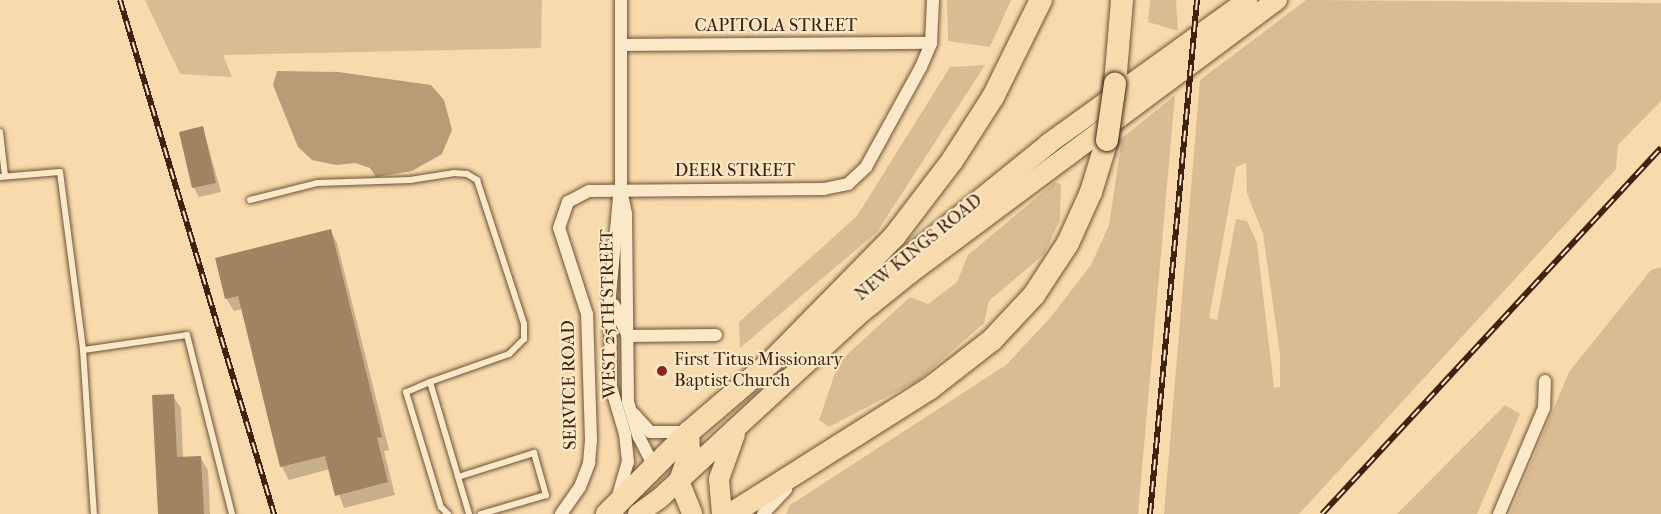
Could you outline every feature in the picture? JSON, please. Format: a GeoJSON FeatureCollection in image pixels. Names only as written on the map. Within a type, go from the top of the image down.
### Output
{"type":"FeatureCollection","features":[{"type":"Feature","properties":{"kind":"highway"},"geometry":{"type":"LineString","coordinates":[[772,361],[865,269],[924,200],[993,97],[1041,0]]}},
{"type":"Feature","properties":{"kind":"highway"},"geometry":{"type":"LineString","coordinates":[[731,514],[966,363],[1034,295],[1068,243],[1091,192],[1107,140],[1115,84],[1122,0]]}},
{"type":"Feature","properties":{"kind":"highway","name":"NEW KINGS ROAD"},"geometry":{"type":"LineString","coordinates":[[610,511],[656,468],[689,432],[772,361]]}},
{"type":"Feature","properties":{"kind":"main road","name":"NEW KINGS ROAD"},"geometry":{"type":"LineString","coordinates":[[772,361],[791,352],[1250,6],[1277,0]]}},
{"type":"Feature","properties":{"kind":"main road","name":"NEW KINGS ROAD"},"geometry":{"type":"LineString","coordinates":[[639,514],[679,481],[857,316],[963,222]]}},
{"type":"Feature","properties":{"kind":"main road"},"geometry":{"type":"LineString","coordinates":[[722,514],[722,463],[742,421]]}},
{"type":"Feature","properties":{"kind":"main road"},"geometry":{"type":"LineString","coordinates":[[689,432],[690,448],[679,481],[692,514]]}},
{"type":"Feature","properties":{"kind":"main road"},"geometry":{"type":"LineString","coordinates":[[639,514],[652,486],[656,468]]}},
{"type":"Feature","properties":{"kind":"street","name":"WEST 25TH STREET"},"geometry":{"type":"LineString","coordinates":[[621,0],[621,190],[626,214],[628,402],[639,437],[656,468]]}},
{"type":"Feature","properties":{"kind":"street"},"geometry":{"type":"LineString","coordinates":[[931,43],[933,0]]}},
{"type":"Feature","properties":{"kind":"street","name":"CAPITOLA STREET"},"geometry":{"type":"LineString","coordinates":[[621,45],[931,43]]}},
{"type":"Feature","properties":{"kind":"street","name":"DEER STREET"},"geometry":{"type":"LineString","coordinates":[[621,190],[824,189],[848,184],[866,167],[931,43]]}},
{"type":"Feature","properties":{"kind":"street","name":"WEST 25TH STREET"},"geometry":{"type":"LineString","coordinates":[[610,511],[628,456],[611,387],[610,296],[615,215],[621,190]]}},
{"type":"Feature","properties":{"kind":"street","name":"SERVICE ROAD"},"geometry":{"type":"LineString","coordinates":[[561,514],[580,487],[589,463],[591,440],[590,333],[587,314],[562,246],[561,214],[568,202],[589,191],[621,190]]}},
{"type":"Feature","properties":{"kind":"street"},"geometry":{"type":"LineString","coordinates":[[610,296],[628,336],[716,335]]}},
{"type":"Feature","properties":{"kind":"street"},"geometry":{"type":"LineString","coordinates":[[1499,514],[1544,408],[1545,381]]}},
{"type":"Feature","properties":{"kind":"street"},"geometry":{"type":"LineString","coordinates":[[628,402],[639,423],[650,432],[689,432]]}},
{"type":"Feature","properties":{"kind":"street"},"geometry":{"type":"LineString","coordinates":[[763,514],[819,459]]}},
{"type":"Feature","properties":{"kind":"lane"},"geometry":{"type":"LineString","coordinates":[[0,132],[2,176],[60,172],[83,350],[94,514]]}},
{"type":"Feature","properties":{"kind":"lane"},"geometry":{"type":"LineString","coordinates":[[250,200],[317,183],[410,180],[454,173],[467,174],[477,180],[524,324],[524,339],[508,354],[406,392],[441,507],[448,514]]}},
{"type":"Feature","properties":{"kind":"lane"},"geometry":{"type":"LineString","coordinates":[[83,350],[187,335],[232,514]]}},
{"type":"Feature","properties":{"kind":"lane"},"geometry":{"type":"LineString","coordinates":[[430,382],[469,514]]}},
{"type":"Feature","properties":{"kind":"lane"},"geometry":{"type":"LineString","coordinates":[[458,477],[534,453],[546,495],[481,514]]}},
{"type":"Feature","properties":{"kind":"shaded area"},"geometry":{"type":"Polygon","coordinates":[[[145,0],[542,0],[541,48],[223,55],[232,77],[180,74],[145,0]]]}},
{"type":"Feature","properties":{"kind":"shaded area"},"geometry":{"type":"Polygon","coordinates":[[[947,0],[1011,0],[990,47],[948,41],[947,0]]]}},
{"type":"Feature","properties":{"kind":"shaded area"},"geometry":{"type":"Polygon","coordinates":[[[1150,0],[1176,0],[1178,31],[1148,22],[1150,0]]]}},
{"type":"Feature","properties":{"kind":"shaded area"},"geometry":{"type":"Polygon","coordinates":[[[1306,0],[1661,3],[1661,101],[1618,145],[1616,169],[1299,514],[1164,514],[1200,80],[1306,0]],[[1246,163],[1236,167],[1209,318],[1217,320],[1236,219],[1247,221],[1257,243],[1274,388],[1280,387],[1280,354],[1263,234],[1247,193],[1246,163]]]}},
{"type":"Feature","properties":{"kind":"shaded area"},"geometry":{"type":"Polygon","coordinates":[[[985,65],[877,232],[740,348],[739,322],[857,216],[950,67],[985,65]]]}},
{"type":"Feature","properties":{"kind":"shaded area"},"geometry":{"type":"Polygon","coordinates":[[[277,71],[338,72],[431,85],[444,100],[452,130],[442,154],[412,171],[376,177],[370,168],[355,163],[336,165],[312,160],[298,147],[273,85],[277,71]]]}},
{"type":"Feature","properties":{"kind":"shaded area"},"geometry":{"type":"Polygon","coordinates":[[[1175,95],[1138,514],[786,514],[790,505],[1006,365],[1050,318],[1091,265],[1109,225],[1122,138],[1175,95]]]}},
{"type":"Feature","properties":{"kind":"shaded area"},"geometry":{"type":"Polygon","coordinates":[[[1055,182],[1061,184],[1060,220],[1044,254],[989,301],[984,323],[919,380],[829,427],[819,420],[839,362],[910,297],[928,304],[957,282],[968,255],[1055,182]]]}},
{"type":"Feature","properties":{"kind":"shaded area"},"geometry":{"type":"Polygon","coordinates":[[[1661,267],[1661,514],[1510,514],[1569,372],[1651,270],[1661,267]]]}},
{"type":"Feature","properties":{"kind":"shaded area"},"geometry":{"type":"Polygon","coordinates":[[[1505,405],[1520,414],[1477,514],[1397,514],[1505,405]]]}},
{"type":"Feature","properties":{"kind":"building"},"geometry":{"type":"Polygon","coordinates":[[[203,126],[216,183],[192,188],[179,132],[203,126]]]}},
{"type":"Feature","properties":{"kind":"building"},"geometry":{"type":"Polygon","coordinates":[[[331,229],[382,437],[377,438],[388,482],[335,496],[325,456],[280,467],[238,296],[225,299],[215,258],[331,229]]]}},
{"type":"Feature","properties":{"kind":"building"},"geometry":{"type":"Polygon","coordinates":[[[174,394],[177,457],[201,456],[204,514],[158,514],[152,395],[174,394]]]}},
{"type":"Feature","properties":{"kind":"railway"},"geometry":{"type":"LineString","coordinates":[[120,0],[274,514]]}},
{"type":"Feature","properties":{"kind":"railway"},"geometry":{"type":"LineString","coordinates":[[1150,514],[1197,0]]}},
{"type":"Feature","properties":{"kind":"railway"},"geometry":{"type":"LineString","coordinates":[[1322,514],[1661,148]]}},
{"type":"Feature","properties":{"kind":"place","name":"First Titus Missionary Baptist Church"},"geometry":{"type":"Point","coordinates":[662,371]}}]}
